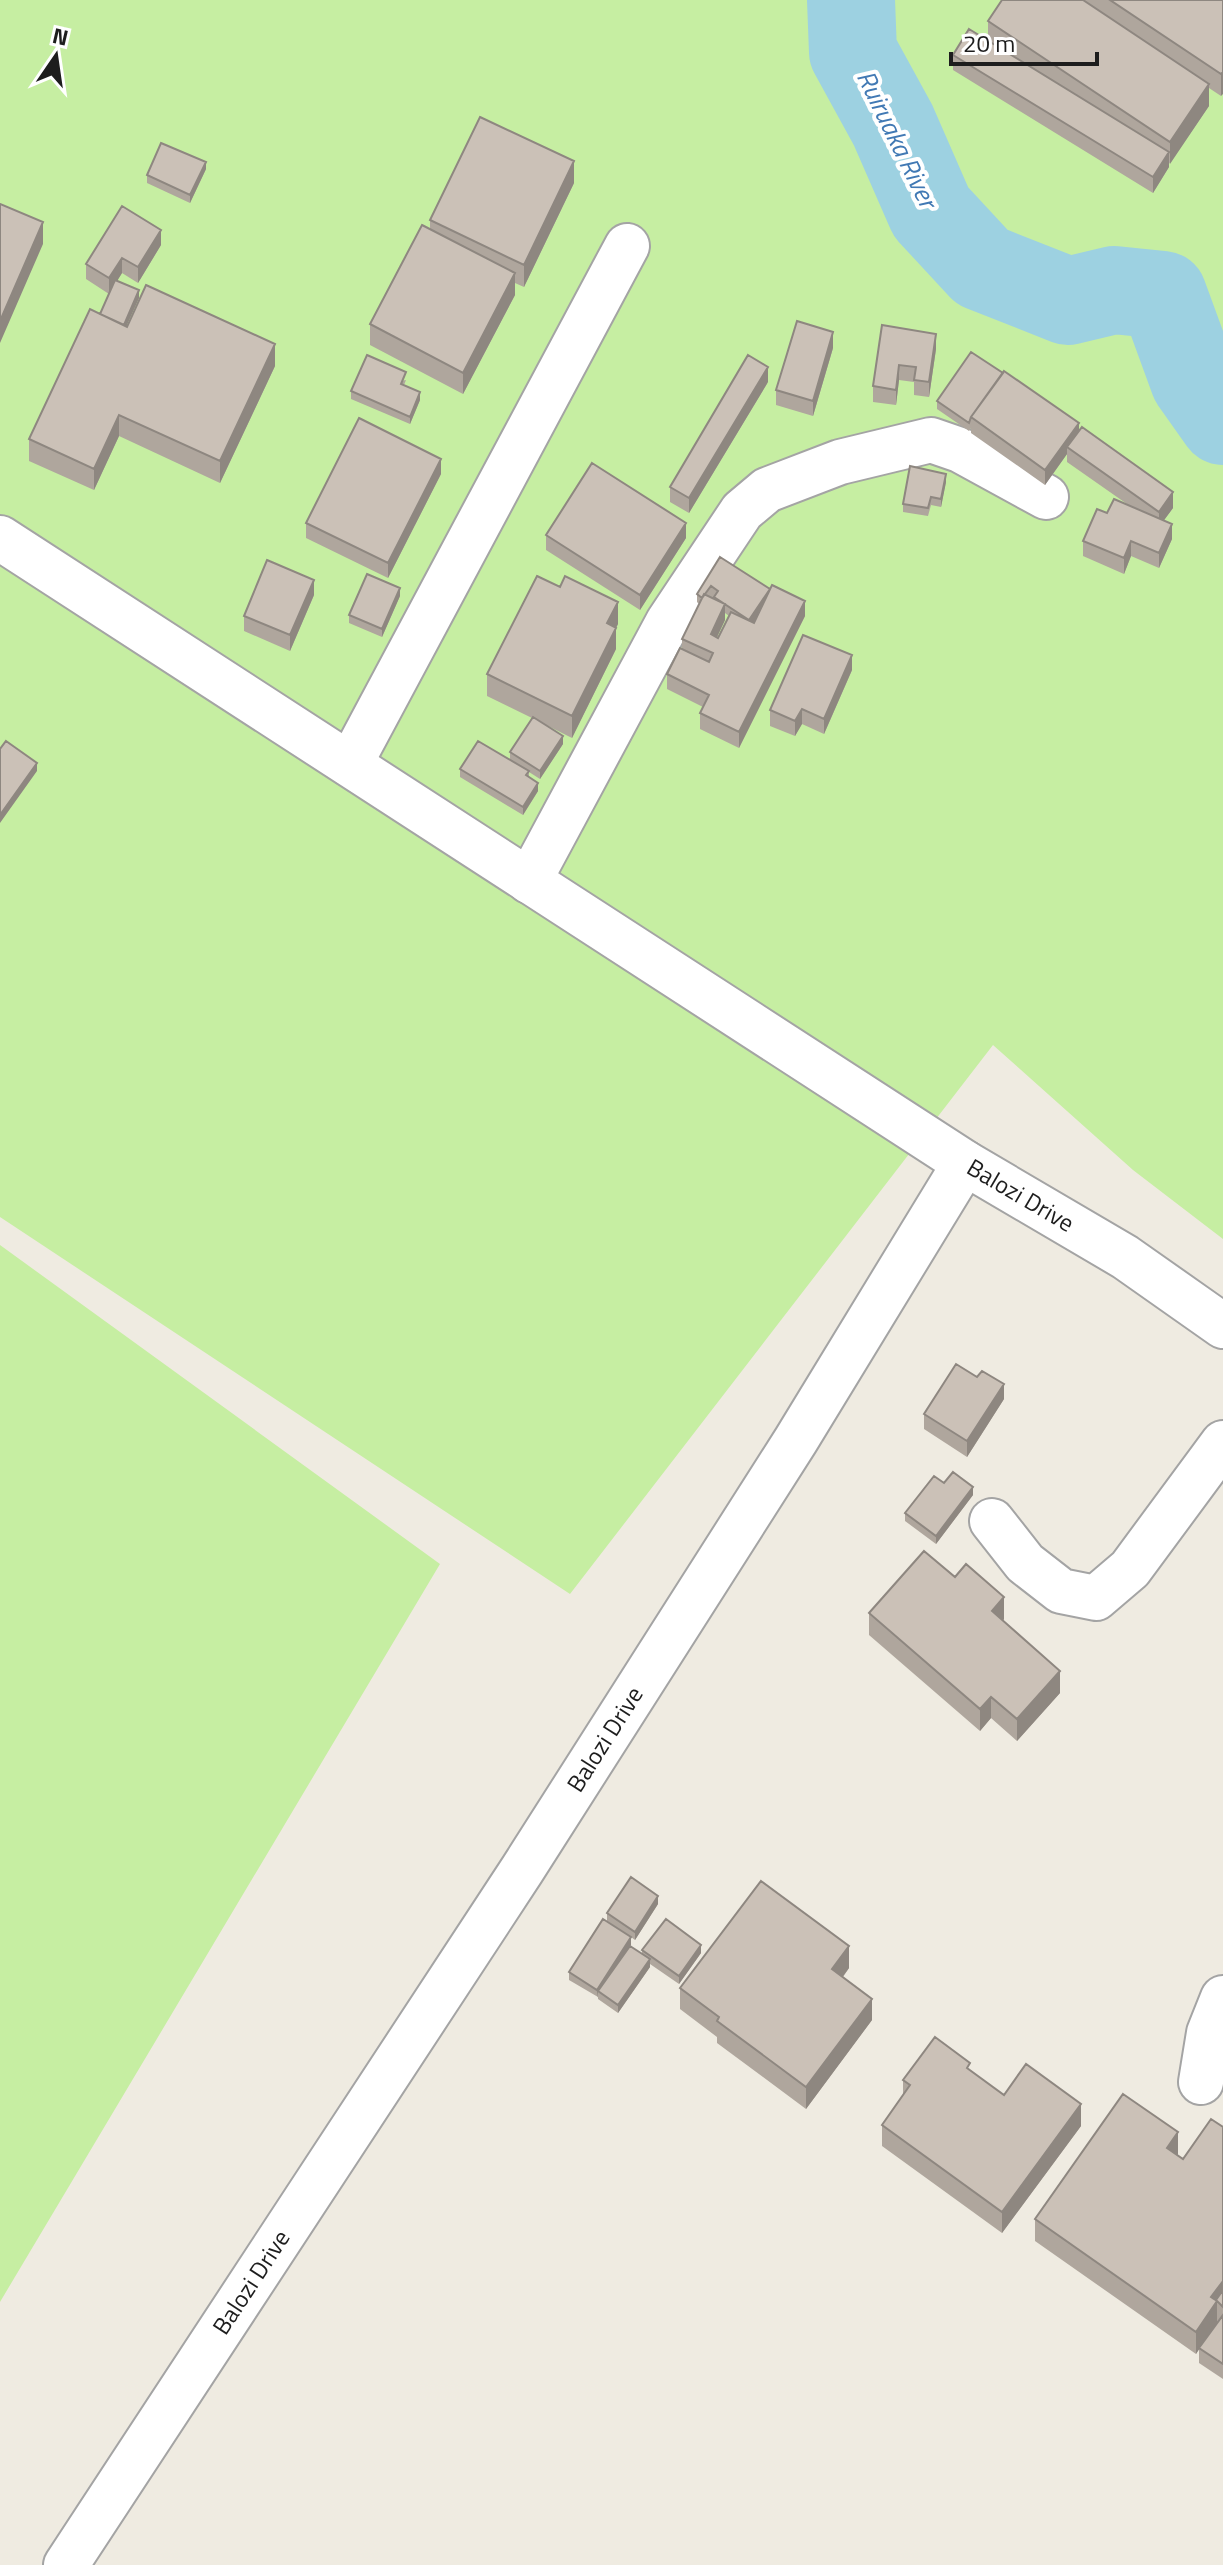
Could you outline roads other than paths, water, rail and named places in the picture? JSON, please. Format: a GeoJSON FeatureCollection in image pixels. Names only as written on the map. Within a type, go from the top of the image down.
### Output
{"type":"FeatureCollection","features":[{"type":"Feature","properties":{"kind":"street"},"geometry":{"type":"LineString","coordinates":[[350,764],[627,246]]}},
{"type":"Feature","properties":{"kind":"street"},"geometry":{"type":"LineString","coordinates":[[529,881],[668,622],[742,511],[767,490],[840,462],[931,440],[960,450],[1046,497]]}},
{"type":"Feature","properties":{"kind":"street"},"geometry":{"type":"LineString","coordinates":[[0,538],[965,1163]]}},
{"type":"Feature","properties":{"kind":"street","name":"Balozi Drive"},"geometry":{"type":"LineString","coordinates":[[66,2565],[531,1857],[796,1440],[965,1163],[1125,1257],[1223,1326]]}},
{"type":"Feature","properties":{"kind":"street"},"geometry":{"type":"LineString","coordinates":[[992,1521],[1025,1563],[1061,1591],[1096,1598],[1130,1569],[1223,1443]]}},
{"type":"Feature","properties":{"kind":"street"},"geometry":{"type":"LineString","coordinates":[[1201,2082],[1209,2033],[1223,1998]]}},
{"type":"Feature","properties":{"kind":"waterway","name":"Ruiruaka River"},"geometry":{"type":"LineString","coordinates":[[851,0],[853,52],[893,125],[931,212],[982,267],[1068,301],[1114,290],[1163,295],[1194,380],[1223,421]]}}]}
